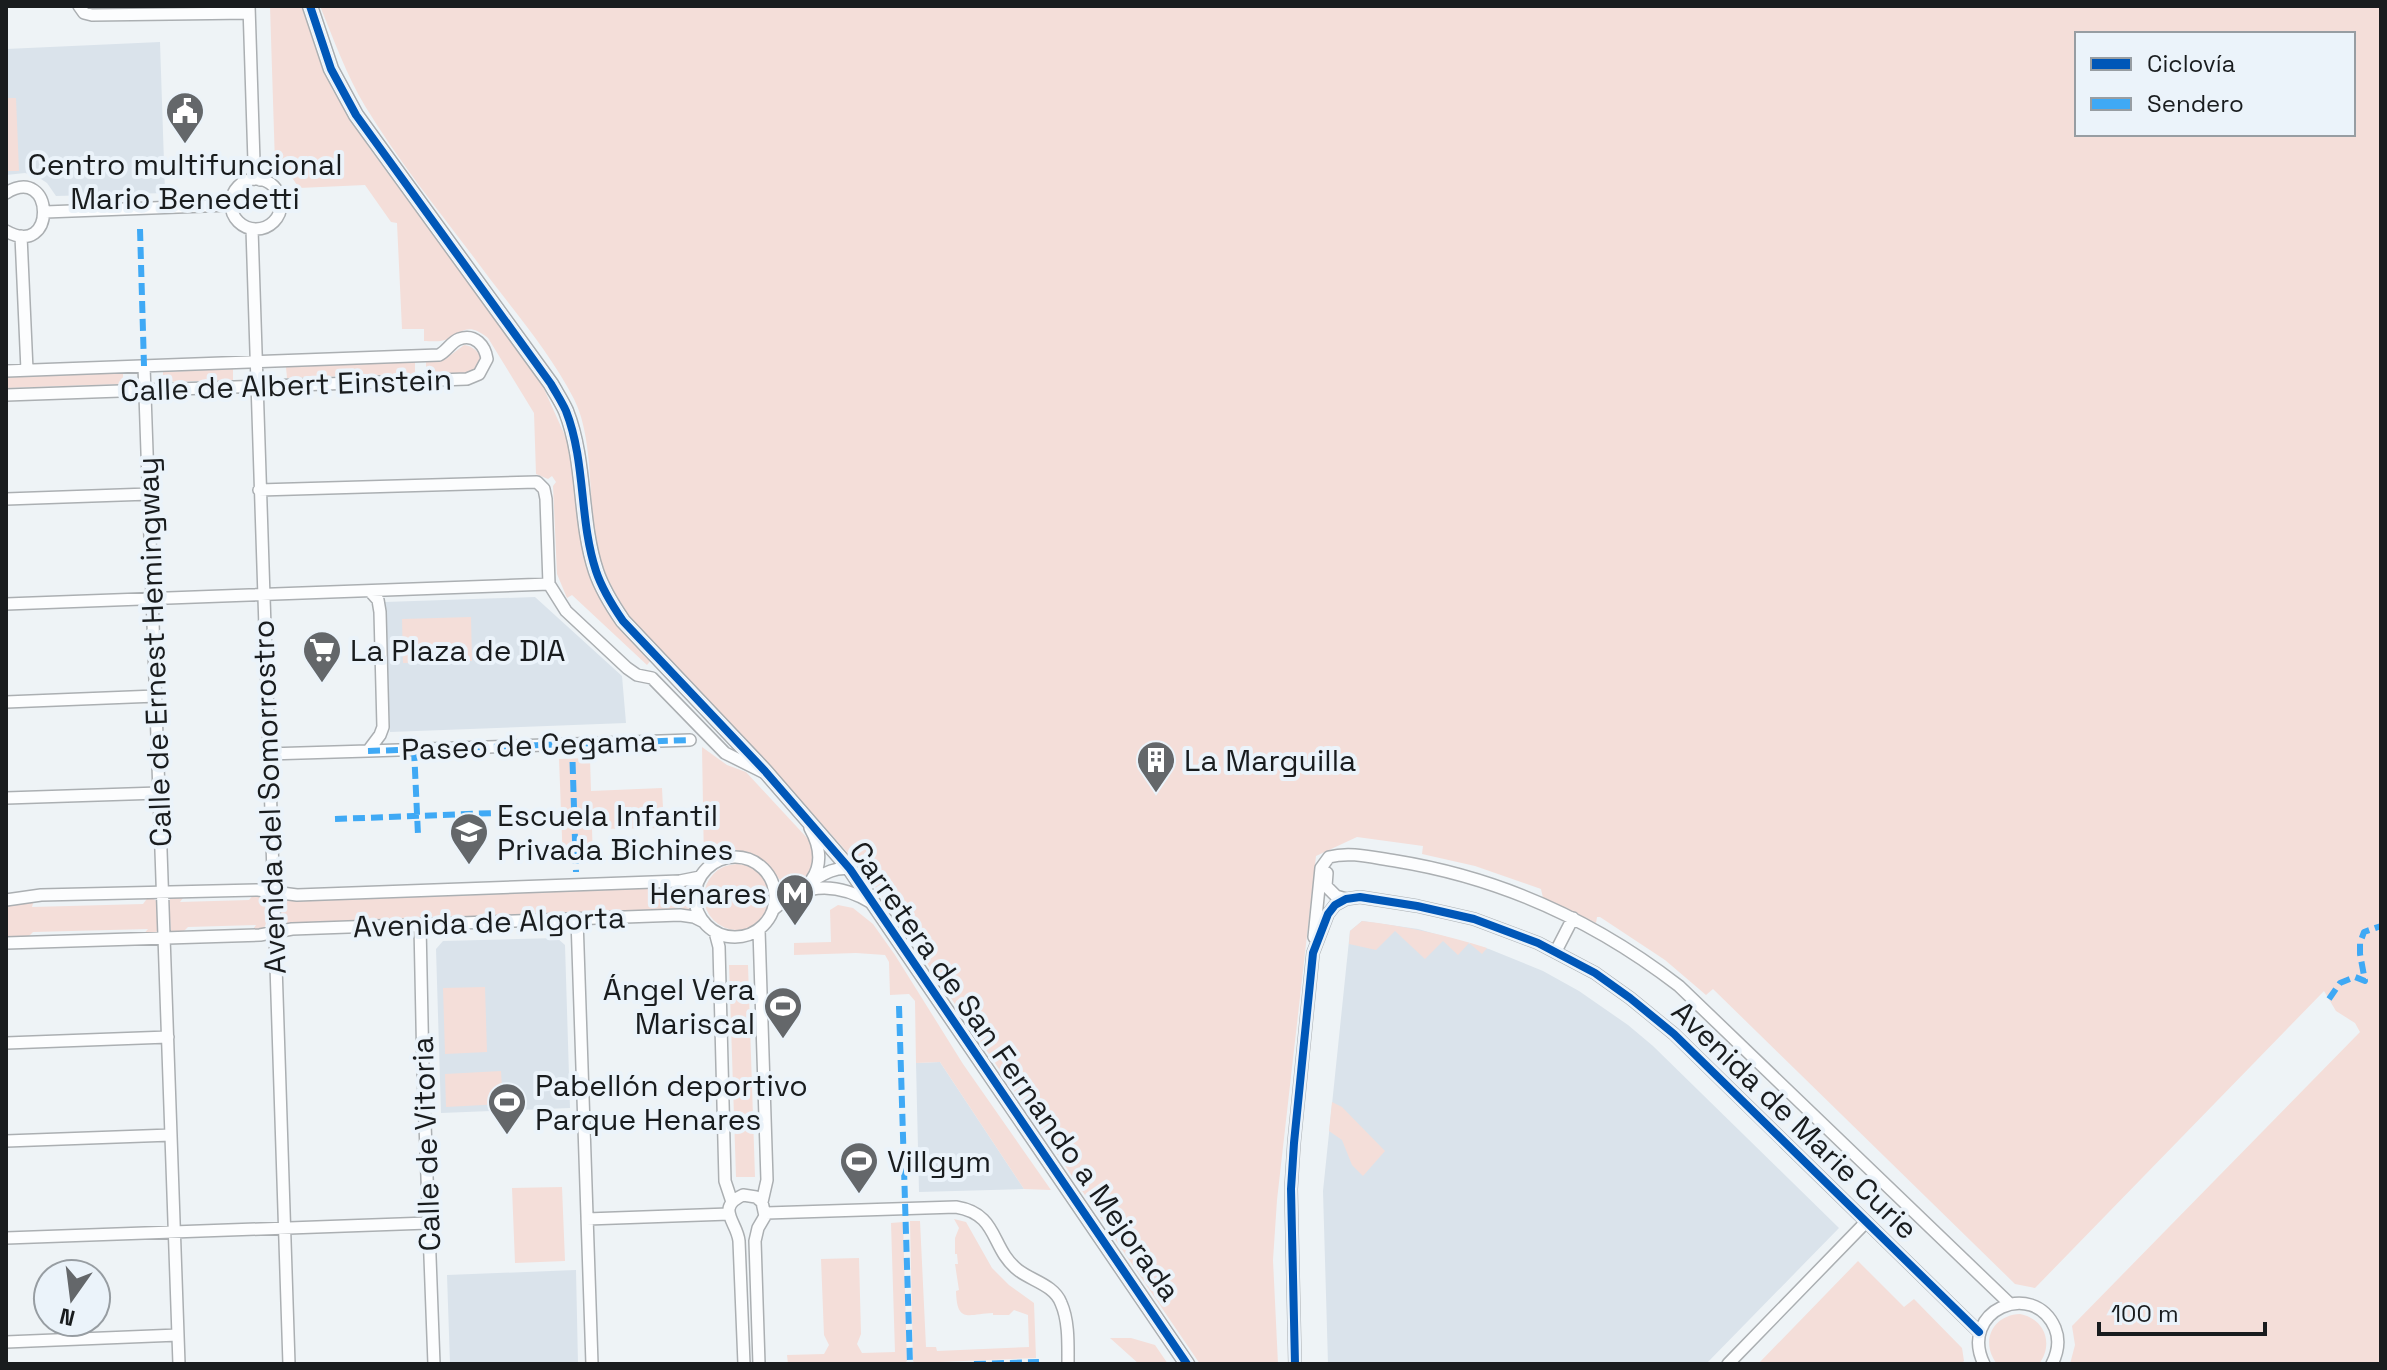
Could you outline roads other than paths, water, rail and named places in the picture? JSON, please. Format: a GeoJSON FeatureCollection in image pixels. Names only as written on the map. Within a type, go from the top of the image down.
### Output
{"type":"FeatureCollection","features":[{"type":"Feature","properties":{"kind":"street"},"geometry":{"type":"LineString","coordinates":[[79,6],[84,13],[92,15],[249,9],[254,180]]}},
{"type":"Feature","properties":{"kind":"street","name":"Carretera de San Fernando a Mejorada"},"geometry":{"type":"LineString","coordinates":[[310,6],[331,69],[356,115],[551,384],[565,408],[591,551],[611,603],[623,621],[770,777],[850,870],[1187,1364]]}},
{"type":"Feature","properties":{"kind":"street"},"geometry":{"type":"LineString","coordinates":[[254,180],[276,189],[281,206],[274,223],[252,229],[237,221],[231,205],[237,188],[254,180]]}},
{"type":"Feature","properties":{"kind":"street"},"geometry":{"type":"LineString","coordinates":[[6,193],[18,187],[32,190],[41,198],[45,212],[38,229],[21,236],[6,231]]}},
{"type":"Feature","properties":{"kind":"street"},"geometry":{"type":"LineString","coordinates":[[45,212],[231,205]]}},
{"type":"Feature","properties":{"kind":"street","name":"Avenida del Somorrostro"},"geometry":{"type":"LineString","coordinates":[[252,229],[289,1364]]}},
{"type":"Feature","properties":{"kind":"street"},"geometry":{"type":"LineString","coordinates":[[21,236],[27,370]]}},
{"type":"Feature","properties":{"kind":"street","name":"Calle de Albert Einstein"},"geometry":{"type":"LineString","coordinates":[[6,371],[439,355],[459,339],[465,338],[479,342],[487,359],[479,374],[467,379],[6,395]]}},
{"type":"Feature","properties":{"kind":"street","name":"Calle de Ernest Hemingway"},"geometry":{"type":"LineString","coordinates":[[144,366],[179,1364]]}},
{"type":"Feature","properties":{"kind":"street"},"geometry":{"type":"LineString","coordinates":[[259,490],[537,482],[544,489],[546,499],[549,584],[566,611],[627,668],[637,675],[652,678],[725,753],[770,777]]}},
{"type":"Feature","properties":{"kind":"street"},"geometry":{"type":"LineString","coordinates":[[6,499],[149,494]]}},
{"type":"Feature","properties":{"kind":"street"},"geometry":{"type":"LineString","coordinates":[[6,604],[549,584]]}},
{"type":"Feature","properties":{"kind":"street","name":"Paseo de Cegama"},"geometry":{"type":"LineString","coordinates":[[368,751],[383,727],[380,612],[378,600],[370,591]]}},
{"type":"Feature","properties":{"kind":"street"},"geometry":{"type":"LineString","coordinates":[[6,702],[156,696]]}},
{"type":"Feature","properties":{"kind":"street","name":"Paseo de Cegama"},"geometry":{"type":"LineString","coordinates":[[267,754],[690,740]]}},
{"type":"Feature","properties":{"kind":"street"},"geometry":{"type":"LineString","coordinates":[[6,798],[159,793]]}},
{"type":"Feature","properties":{"kind":"street"},"geometry":{"type":"LineString","coordinates":[[774,909],[808,887],[815,875],[819,852],[802,813]]}},
{"type":"Feature","properties":{"kind":"street"},"geometry":{"type":"LineString","coordinates":[[1336,855],[1329,864],[1326,886],[1336,896],[1346,899]]}},
{"type":"Feature","properties":{"kind":"street"},"geometry":{"type":"LineString","coordinates":[[1295,1364],[1291,1189],[1321,868],[1325,861],[1336,855]]}},
{"type":"Feature","properties":{"kind":"street","name":"Avenida de Marie Curie"},"geometry":{"type":"LineString","coordinates":[[1336,855],[1365,856],[1432,867],[1487,882],[1573,918],[1645,960],[1679,986],[2010,1304]]}},
{"type":"Feature","properties":{"kind":"street"},"geometry":{"type":"LineString","coordinates":[[741,857],[763,868],[775,889],[774,909],[768,921],[759,930],[737,937],[715,932],[704,922],[697,909],[695,897],[700,877],[717,862],[741,857]]}},
{"type":"Feature","properties":{"kind":"street"},"geometry":{"type":"LineString","coordinates":[[775,889],[789,891],[840,880],[850,870]]}},
{"type":"Feature","properties":{"kind":"street","name":"Avenida de Algorta"},"geometry":{"type":"LineString","coordinates":[[6,900],[41,895],[272,890],[297,895],[680,881],[700,877]]}},
{"type":"Feature","properties":{"kind":"street"},"geometry":{"type":"LineString","coordinates":[[808,887],[841,888],[877,906]]}},
{"type":"Feature","properties":{"kind":"street","name":"Avenida de Marie Curie"},"geometry":{"type":"LineString","coordinates":[[1346,899],[1360,897],[1474,919],[1556,951],[1630,998],[1674,1034],[1979,1332]]}},
{"type":"Feature","properties":{"kind":"street"},"geometry":{"type":"LineString","coordinates":[[1314,950],[1328,914],[1335,905],[1346,899]]}},
{"type":"Feature","properties":{"kind":"street","name":"Avenida de Algorta"},"geometry":{"type":"LineString","coordinates":[[6,943],[260,935],[680,915],[704,922]]}},
{"type":"Feature","properties":{"kind":"street"},"geometry":{"type":"LineString","coordinates":[[1556,951],[1573,918]]}},
{"type":"Feature","properties":{"kind":"street"},"geometry":{"type":"LineString","coordinates":[[577,919],[592,1364]]}},
{"type":"Feature","properties":{"kind":"street","name":"Calle de Vitoria"},"geometry":{"type":"LineString","coordinates":[[420,925],[434,1364]]}},
{"type":"Feature","properties":{"kind":"street"},"geometry":{"type":"LineString","coordinates":[[759,930],[767,1180],[763,1222],[758,1228],[755,1252],[759,1364]]}},
{"type":"Feature","properties":{"kind":"street"},"geometry":{"type":"LineString","coordinates":[[715,932],[719,947],[725,1181],[731,1222],[738,1229],[748,1231],[758,1228]]}},
{"type":"Feature","properties":{"kind":"street"},"geometry":{"type":"LineString","coordinates":[[6,1043],[168,1037]]}},
{"type":"Feature","properties":{"kind":"street"},"geometry":{"type":"LineString","coordinates":[[6,1141],[171,1135]]}},
{"type":"Feature","properties":{"kind":"street"},"geometry":{"type":"LineString","coordinates":[[587,1219],[730,1208],[748,1194],[756,1197],[764,1208]]}},
{"type":"Feature","properties":{"kind":"street"},"geometry":{"type":"LineString","coordinates":[[764,1208],[956,1207],[978,1213],[989,1225],[1010,1263],[1018,1271],[1048,1287],[1060,1299],[1066,1323],[1068,1364]]}},
{"type":"Feature","properties":{"kind":"street"},"geometry":{"type":"LineString","coordinates":[[1728,1364],[1866,1222]]}},
{"type":"Feature","properties":{"kind":"street"},"geometry":{"type":"LineString","coordinates":[[6,1238],[428,1223]]}},
{"type":"Feature","properties":{"kind":"street"},"geometry":{"type":"LineString","coordinates":[[738,1229],[744,1364]]}},
{"type":"Feature","properties":{"kind":"street"},"geometry":{"type":"LineString","coordinates":[[1982,1363],[1979,1332],[1990,1313],[2010,1304],[2023,1303],[2035,1307],[2053,1323],[2058,1345],[2052,1364]]}},
{"type":"Feature","properties":{"kind":"street"},"geometry":{"type":"LineString","coordinates":[[6,1342],[178,1335]]}},
{"type":"Feature","properties":{"kind":"place","name":"Centro multifuncional Mario Benedetti"},"geometry":{"type":"Point","coordinates":[185,145]}},
{"type":"Feature","properties":{"kind":"place","name":"La Plaza de DIA"},"geometry":{"type":"Point","coordinates":[322,684]}},
{"type":"Feature","properties":{"kind":"place","name":"La Marguilla"},"geometry":{"type":"Point","coordinates":[1156,794]}},
{"type":"Feature","properties":{"kind":"place","name":"Escuela Infantil Privada Bichines"},"geometry":{"type":"Point","coordinates":[469,866]}},
{"type":"Feature","properties":{"kind":"place","name":"Henares"},"geometry":{"type":"Point","coordinates":[795,927]}},
{"type":"Feature","properties":{"kind":"place","name":"Ángel Vera Mariscal"},"geometry":{"type":"Point","coordinates":[783,1040]}},
{"type":"Feature","properties":{"kind":"place","name":"Pabellón deportivo Parque Henares"},"geometry":{"type":"Point","coordinates":[507,1136]}},
{"type":"Feature","properties":{"kind":"place","name":"Villgym"},"geometry":{"type":"Point","coordinates":[859,1195]}}]}
